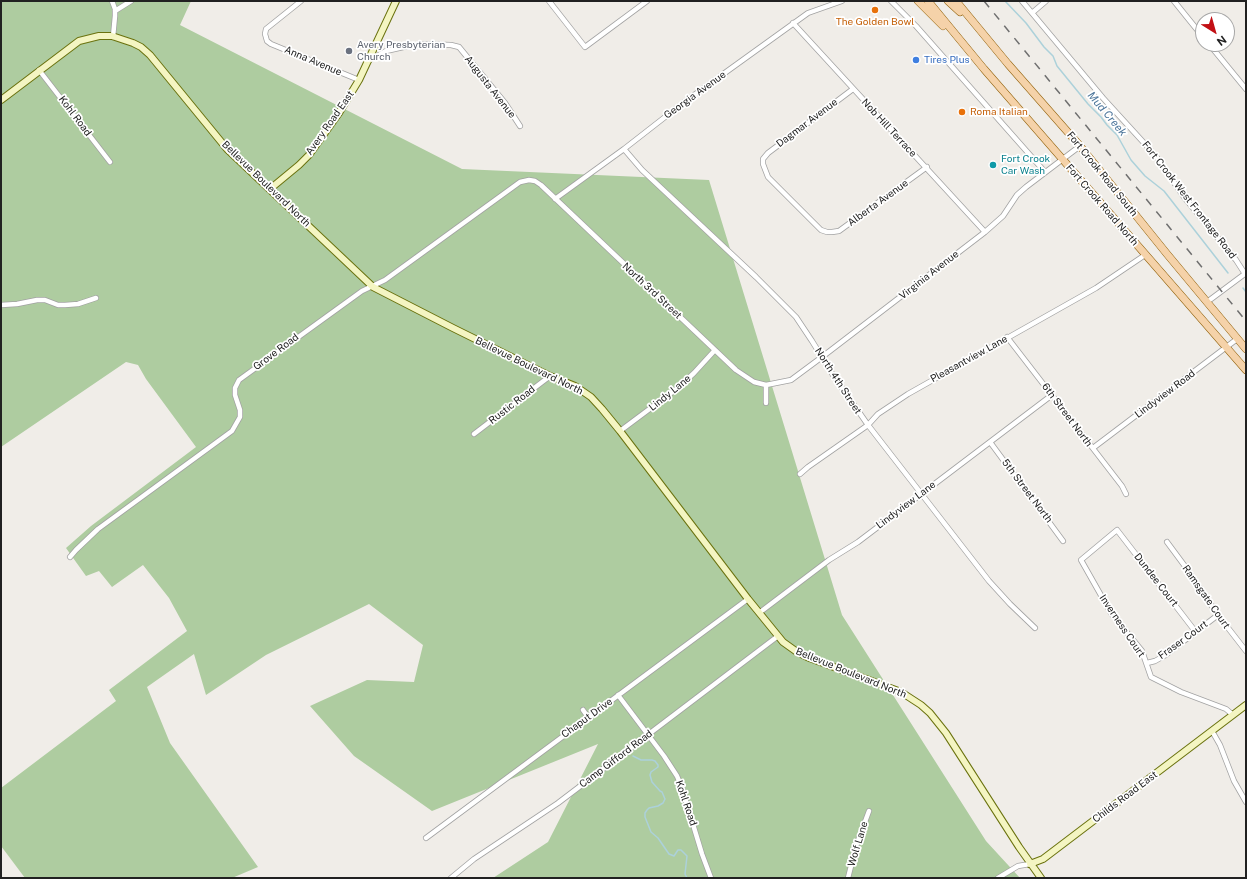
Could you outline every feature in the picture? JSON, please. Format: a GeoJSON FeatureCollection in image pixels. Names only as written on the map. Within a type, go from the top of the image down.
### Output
{"type":"FeatureCollection","features":[{"type":"Feature","properties":{"kind":"main road","name":"Avery Road East"},"geometry":{"type":"LineString","coordinates":[[270,190],[309,155],[339,113],[359,80],[396,1]]}},
{"type":"Feature","properties":{"kind":"main road"},"geometry":{"type":"LineString","coordinates":[[918,1],[967,48]]}},
{"type":"Feature","properties":{"kind":"main road","name":"Fort Crook Road North"},"geometry":{"type":"LineString","coordinates":[[928,1],[1062,159],[1246,370]]}},
{"type":"Feature","properties":{"kind":"main road"},"geometry":{"type":"LineString","coordinates":[[948,1],[977,27]]}},
{"type":"Feature","properties":{"kind":"main road","name":"Fort Crook Road South"},"geometry":{"type":"LineString","coordinates":[[956,1],[1080,146],[1246,349]]}},
{"type":"Feature","properties":{"kind":"main road","name":"Bellevue Boulevard North"},"geometry":{"type":"LineString","coordinates":[[1,100],[79,41],[99,36],[113,37],[141,47],[150,55],[227,149],[373,287],[550,376],[575,386],[591,398],[602,409],[778,636],[790,647],[807,657],[901,692],[921,705],[930,713],[946,733],[1030,864],[1041,878]]}},
{"type":"Feature","properties":{"kind":"main road","name":"Childs Road East"},"geometry":{"type":"LineString","coordinates":[[1030,864],[1043,859],[1246,705]]}},
{"type":"Feature","properties":{"kind":"street"},"geometry":{"type":"LineString","coordinates":[[112,1],[115,11],[113,37]]}},
{"type":"Feature","properties":{"kind":"street"},"geometry":{"type":"LineString","coordinates":[[115,11],[131,1]]}},
{"type":"Feature","properties":{"kind":"street","name":"Anna Avenue"},"geometry":{"type":"LineString","coordinates":[[301,1],[266,29],[265,34],[267,41],[271,44],[359,80]]}},
{"type":"Feature","properties":{"kind":"street"},"geometry":{"type":"LineString","coordinates":[[549,1],[585,47],[647,1]]}},
{"type":"Feature","properties":{"kind":"street","name":"Georgia Avenue"},"geometry":{"type":"LineString","coordinates":[[555,198],[624,149],[683,103],[793,23],[814,10],[842,1]]}},
{"type":"Feature","properties":{"kind":"street"},"geometry":{"type":"LineString","coordinates":[[891,1],[917,27],[1045,172]]}},
{"type":"Feature","properties":{"kind":"street","name":"Fort Crook West Frontage Road"},"geometry":{"type":"LineString","coordinates":[[1022,1],[1103,98],[1155,155],[1184,197],[1245,273]]}},
{"type":"Feature","properties":{"kind":"street"},"geometry":{"type":"LineString","coordinates":[[1032,13],[1046,1]]}},
{"type":"Feature","properties":{"kind":"street"},"geometry":{"type":"LineString","coordinates":[[1174,1],[1195,27]]}},
{"type":"Feature","properties":{"kind":"street","name":"Nob Hill Terrace"},"geometry":{"type":"LineString","coordinates":[[793,23],[986,232]]}},
{"type":"Feature","properties":{"kind":"street","name":"Augusta Avenue"},"geometry":{"type":"LineString","coordinates":[[368,61],[386,51],[408,46],[425,44],[451,45],[459,47],[501,98],[520,126]]}},
{"type":"Feature","properties":{"kind":"street"},"geometry":{"type":"LineString","coordinates":[[1216,52],[1246,89]]}},
{"type":"Feature","properties":{"kind":"street","name":"Kohl Road"},"geometry":{"type":"LineString","coordinates":[[39,70],[110,162]]}},
{"type":"Feature","properties":{"kind":"street","name":"Dagmar Avenue"},"geometry":{"type":"LineString","coordinates":[[827,232],[821,230],[768,177],[763,159],[776,145],[853,88]]}},
{"type":"Feature","properties":{"kind":"street","name":"Virginia Avenue"},"geometry":{"type":"LineString","coordinates":[[766,386],[791,380],[986,232],[1003,216],[1021,191],[1080,146]]}},
{"type":"Feature","properties":{"kind":"street","name":"North 4th Street"},"geometry":{"type":"LineString","coordinates":[[624,149],[642,170],[756,277],[796,317],[833,375],[868,425],[989,581],[1035,628]]}},
{"type":"Feature","properties":{"kind":"street","name":"Alberta Avenue"},"geometry":{"type":"LineString","coordinates":[[827,232],[838,231],[926,167]]}},
{"type":"Feature","properties":{"kind":"street","name":"North 3rd Street"},"geometry":{"type":"LineString","coordinates":[[529,180],[535,181],[541,185],[736,370],[745,377],[766,386]]}},
{"type":"Feature","properties":{"kind":"street","name":"Grove Road"},"geometry":{"type":"LineString","coordinates":[[70,557],[98,529],[232,431],[240,417],[240,410],[234,388],[239,380],[356,295],[385,280],[520,182],[529,180]]}},
{"type":"Feature","properties":{"kind":"street","name":"Pleasantview Lane"},"geometry":{"type":"LineString","coordinates":[[800,474],[868,425],[878,414],[908,394],[1096,288],[1145,255]]}},
{"type":"Feature","properties":{"kind":"street"},"geometry":{"type":"LineString","coordinates":[[1207,302],[1245,273]]}},
{"type":"Feature","properties":{"kind":"street"},"geometry":{"type":"LineString","coordinates":[[1,305],[38,300],[45,300],[58,305],[65,305],[78,304],[96,298]]}},
{"type":"Feature","properties":{"kind":"street","name":"6th Street North"},"geometry":{"type":"LineString","coordinates":[[1007,337],[1122,486],[1126,494]]}},
{"type":"Feature","properties":{"kind":"street","name":"Lindyview Road"},"geometry":{"type":"LineString","coordinates":[[1093,448],[1237,339]]}},
{"type":"Feature","properties":{"kind":"street","name":"Lindy Lane"},"geometry":{"type":"LineString","coordinates":[[620,432],[679,387],[715,350]]}},
{"type":"Feature","properties":{"kind":"street","name":"Rustic Road"},"geometry":{"type":"LineString","coordinates":[[474,434],[550,376]]}},
{"type":"Feature","properties":{"kind":"street"},"geometry":{"type":"LineString","coordinates":[[766,386],[766,403]]}},
{"type":"Feature","properties":{"kind":"street","name":"Lindyview Lane"},"geometry":{"type":"LineString","coordinates":[[759,613],[829,560],[858,542],[1052,395]]}},
{"type":"Feature","properties":{"kind":"street","name":"5th Street North"},"geometry":{"type":"LineString","coordinates":[[990,442],[1063,540]]}},
{"type":"Feature","properties":{"kind":"street","name":"Dundee Court"},"geometry":{"type":"LineString","coordinates":[[1081,560],[1117,530],[1195,631]]}},
{"type":"Feature","properties":{"kind":"street","name":"Ramsgate Court"},"geometry":{"type":"LineString","coordinates":[[1167,542],[1218,615],[1246,651]]}},
{"type":"Feature","properties":{"kind":"street","name":"Inverness Court"},"geometry":{"type":"LineString","coordinates":[[1081,560],[1111,613],[1142,651],[1151,678],[1181,692],[1226,709],[1233,715]]}},
{"type":"Feature","properties":{"kind":"street","name":"Chaput Drive"},"geometry":{"type":"LineString","coordinates":[[426,838],[748,599]]}},
{"type":"Feature","properties":{"kind":"street","name":"Fraser Court"},"geometry":{"type":"LineString","coordinates":[[1147,663],[1164,656],[1218,615]]}},
{"type":"Feature","properties":{"kind":"street","name":"Camp Gifford Road"},"geometry":{"type":"LineString","coordinates":[[451,878],[474,859],[558,803],[778,636]]}},
{"type":"Feature","properties":{"kind":"street","name":"Kohl Road"},"geometry":{"type":"LineString","coordinates":[[618,695],[671,766],[682,788],[702,854],[711,878]]}},
{"type":"Feature","properties":{"kind":"street"},"geometry":{"type":"LineString","coordinates":[[583,710],[588,717]]}},
{"type":"Feature","properties":{"kind":"street"},"geometry":{"type":"LineString","coordinates":[[1212,731],[1220,745],[1234,781],[1246,802]]}},
{"type":"Feature","properties":{"kind":"street","name":"Wolf Lane"},"geometry":{"type":"LineString","coordinates":[[848,878],[856,846],[869,811]]}},
{"type":"Feature","properties":{"kind":"street","name":"Childs Road East"},"geometry":{"type":"LineString","coordinates":[[998,878],[1018,866],[1030,864]]}},
{"type":"Feature","properties":{"kind":"green space"},"geometry":{"type":"Polygon","coordinates":[[[1,1],[191,1],[180,25],[462,169],[709,180],[842,615],[986,841],[1020,878],[493,878],[548,842],[598,744],[432,811],[354,756],[310,706],[367,680],[414,682],[423,645],[369,604],[266,655],[206,695],[194,654],[147,687],[170,743],[258,867],[232,878],[25,878],[1,846],[1,788],[116,701],[109,690],[187,631],[169,598],[143,565],[112,587],[99,571],[86,576],[66,548],[91,526],[196,447],[146,379],[138,365],[126,362],[1,447],[1,1]]]}},
{"type":"Feature","properties":{"kind":"waterway","name":"Mud Creek"},"geometry":{"type":"LineString","coordinates":[[1005,1],[1026,23],[1044,47],[1053,56],[1057,66],[1088,104],[1117,135],[1131,160],[1145,176],[1164,191],[1228,273]]}},
{"type":"Feature","properties":{"kind":"waterway","name":"Mud Creek"},"geometry":{"type":"LineString","coordinates":[[1243,288],[1246,292]]}},
{"type":"Feature","properties":{"kind":"waterway"},"geometry":{"type":"LineString","coordinates":[[633,756],[641,760],[655,761],[658,765],[658,767],[651,772],[650,775],[652,782],[662,792],[665,799],[663,803],[658,806],[649,808],[645,813],[645,817],[651,832],[658,838],[669,854],[674,856],[678,850],[681,850],[687,856],[685,874],[687,878]]}},
{"type":"Feature","properties":{"kind":"railway"},"geometry":{"type":"LineString","coordinates":[[984,1],[1246,321]]}},
{"type":"Feature","properties":{"kind":"place","name":"The Golden Bowl"},"geometry":{"type":"Point","coordinates":[875,10]}},
{"type":"Feature","properties":{"kind":"place","name":"Avery Presbyterian Church"},"geometry":{"type":"Point","coordinates":[349,51]}},
{"type":"Feature","properties":{"kind":"place","name":"Tires Plus"},"geometry":{"type":"Point","coordinates":[916,60]}},
{"type":"Feature","properties":{"kind":"place","name":"Roma Italian"},"geometry":{"type":"Point","coordinates":[962,112]}},
{"type":"Feature","properties":{"kind":"place","name":"Fort Crook Car Wash"},"geometry":{"type":"Point","coordinates":[993,165]}}]}
